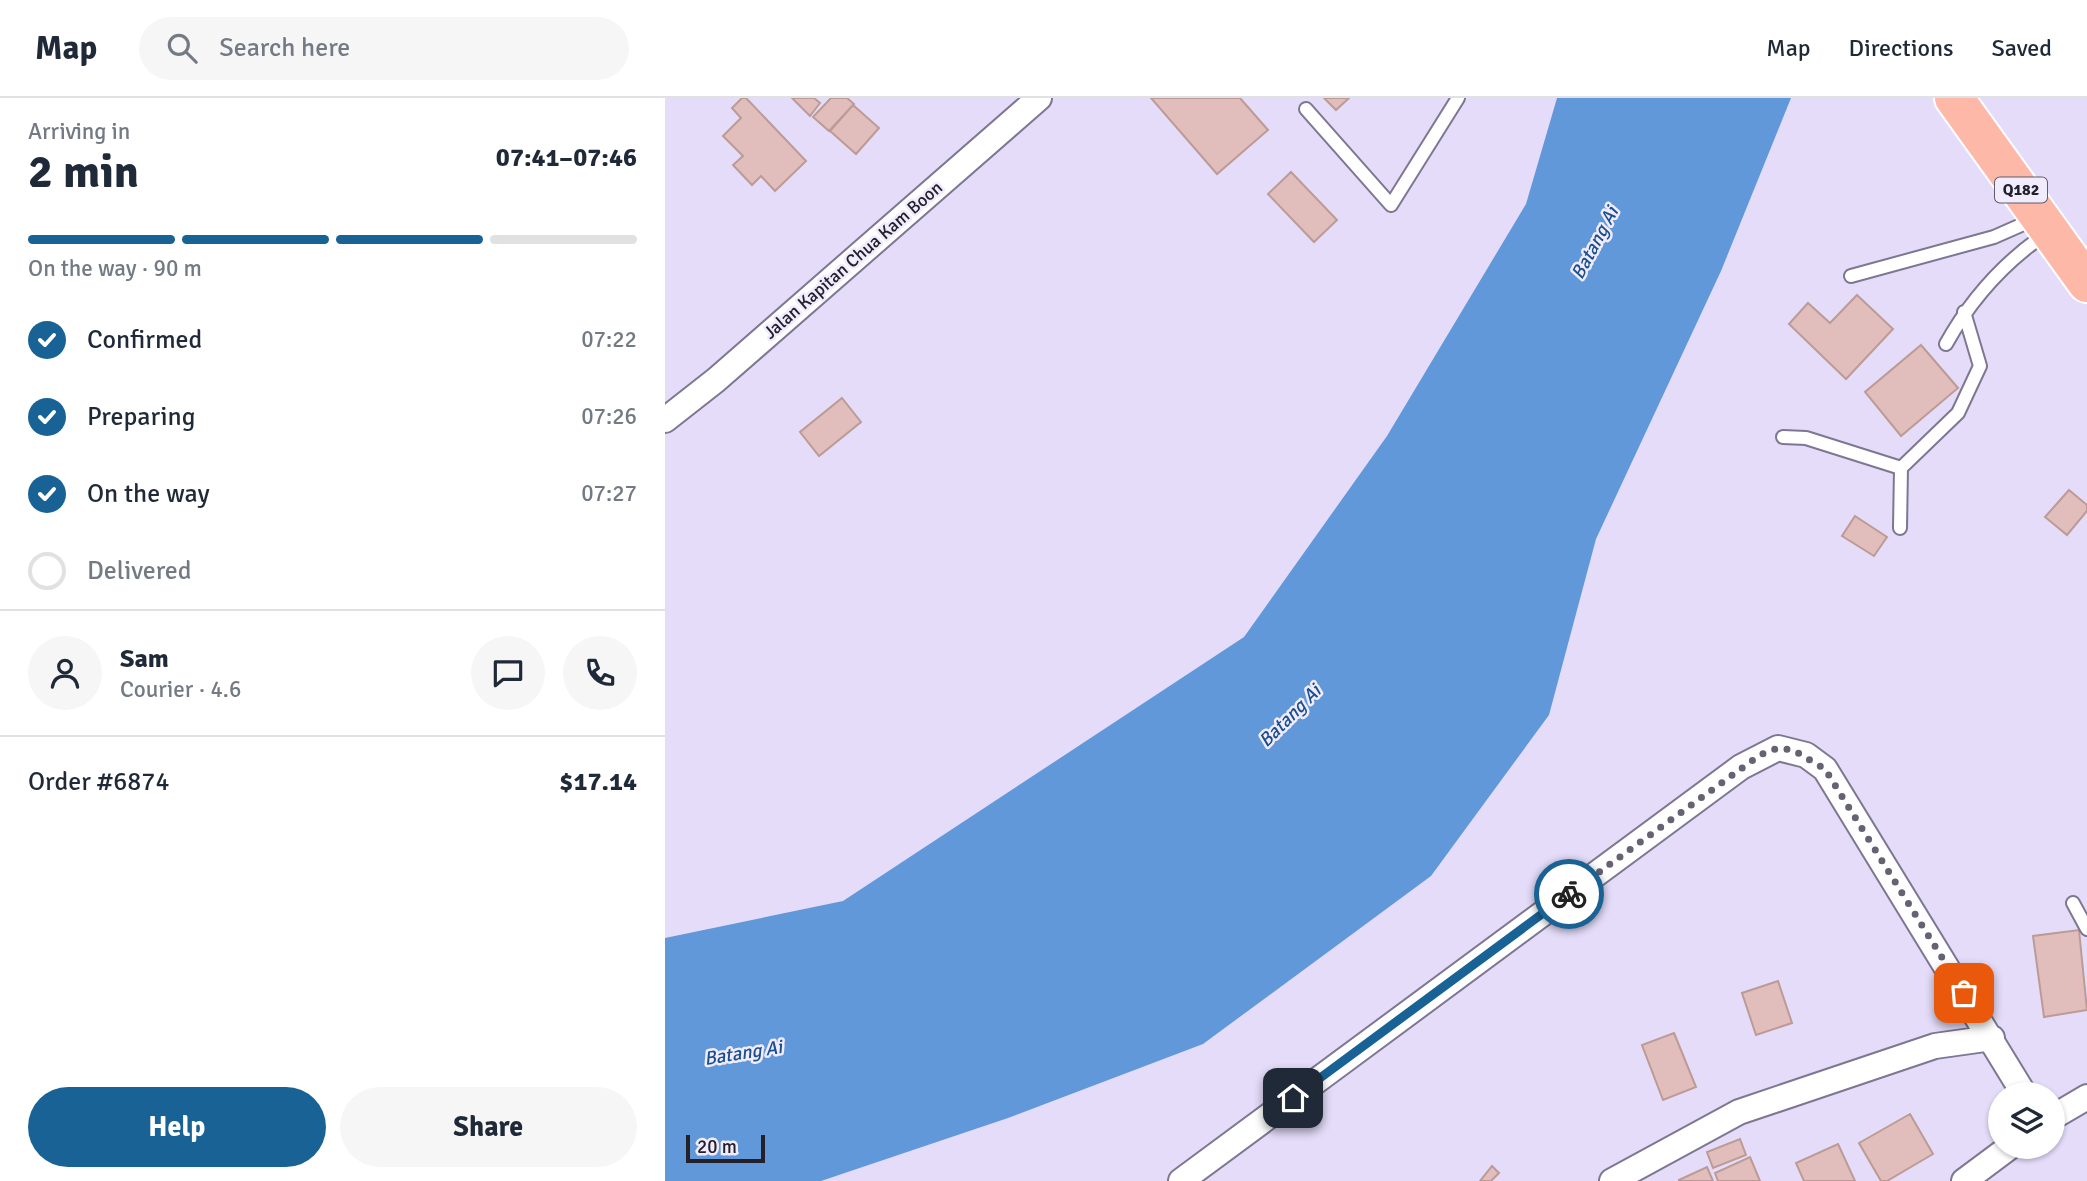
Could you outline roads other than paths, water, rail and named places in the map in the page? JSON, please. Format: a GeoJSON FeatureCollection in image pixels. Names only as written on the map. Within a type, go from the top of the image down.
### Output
{"type":"FeatureCollection","features":[{"type":"Feature","properties":{"kind":"main road","name":"Q182"},"geometry":{"type":"LineString","coordinates":[[1954,98],[2087,283]]}},
{"type":"Feature","properties":{"kind":"street","name":"Jalan Kapitan Chua Kam Boon"},"geometry":{"type":"LineString","coordinates":[[665,420],[716,380],[1039,98]]}},
{"type":"Feature","properties":{"kind":"street"},"geometry":{"type":"LineString","coordinates":[[1181,1181],[1741,767],[1778,748],[1806,755],[1825,769],[2017,1082]]}},
{"type":"Feature","properties":{"kind":"street"},"geometry":{"type":"LineString","coordinates":[[1612,1181],[1739,1112],[1935,1046],[1992,1038]]}},
{"type":"Feature","properties":{"kind":"street"},"geometry":{"type":"LineString","coordinates":[[2065,1110],[2087,1097]]}},
{"type":"Feature","properties":{"kind":"street"},"geometry":{"type":"LineString","coordinates":[[1964,1181],[1994,1159]]}},
{"type":"Feature","properties":{"kind":"lane"},"geometry":{"type":"LineString","coordinates":[[1306,109],[1391,205],[1458,98]]}},
{"type":"Feature","properties":{"kind":"lane"},"geometry":{"type":"LineString","coordinates":[[1851,276],[2045,224]]}},
{"type":"Feature","properties":{"kind":"lane"},"geometry":{"type":"LineString","coordinates":[[1946,344],[1964,312],[2045,224]]}},
{"type":"Feature","properties":{"kind":"lane"},"geometry":{"type":"LineString","coordinates":[[1900,528],[1901,467],[1958,413],[1980,366],[1964,312]]}},
{"type":"Feature","properties":{"kind":"lane"},"geometry":{"type":"LineString","coordinates":[[1783,437],[1806,438],[1901,467]]}},
{"type":"Feature","properties":{"kind":"lane"},"geometry":{"type":"LineString","coordinates":[[2073,903],[2087,929]]}},
{"type":"Feature","properties":{"kind":"water","name":"Batang Ai"},"geometry":{"type":"Polygon","coordinates":[[[1557,98],[1791,98],[1721,271],[1596,539],[1549,715],[1431,876],[1203,1044],[1008,1118],[821,1181],[665,1181],[665,938],[843,901],[1244,637],[1387,436],[1526,204],[1557,98]]]}}]}
